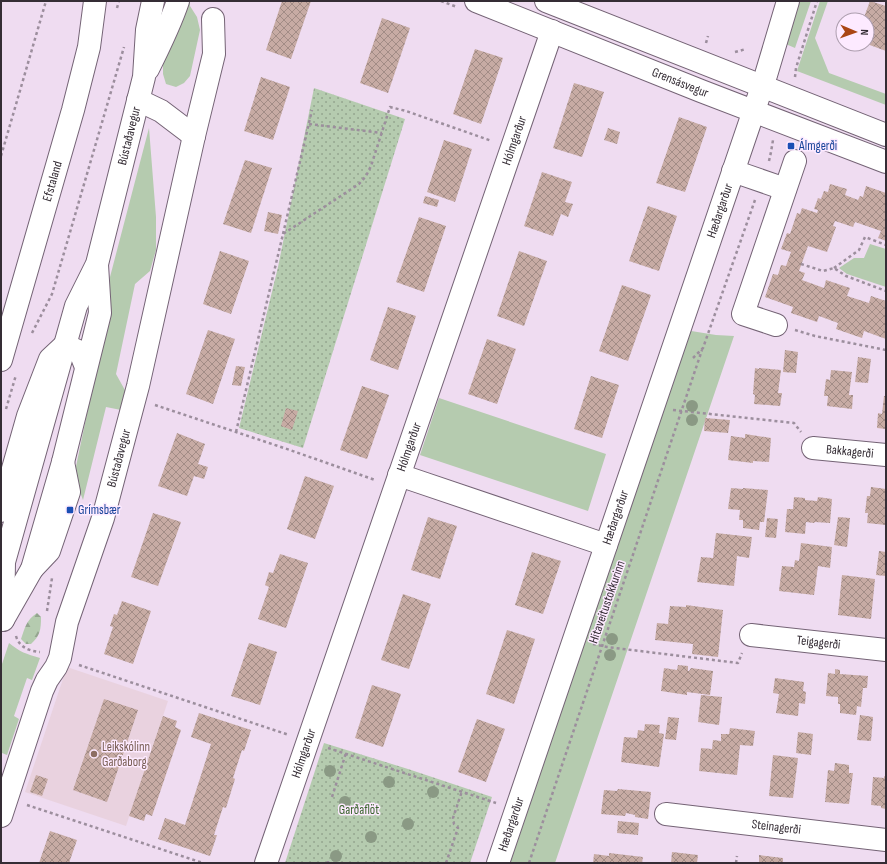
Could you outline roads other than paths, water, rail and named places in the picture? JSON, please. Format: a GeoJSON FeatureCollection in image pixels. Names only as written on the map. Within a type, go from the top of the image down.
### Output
{"type":"FeatureCollection","features":[{"type":"Feature","properties":{"kind":"street","name":"Efstaland"},"geometry":{"type":"LineString","coordinates":[[9,367],[89,47],[95,1]]}},
{"type":"Feature","properties":{"kind":"street","name":"Bústaðavegur"},"geometry":{"type":"LineString","coordinates":[[5,626],[4,562],[76,306],[97,264],[144,77],[147,30],[153,1]]}},
{"type":"Feature","properties":{"kind":"street","name":"Bústaðavegur"},"geometry":{"type":"LineString","coordinates":[[144,77],[165,35],[178,1]]}},
{"type":"Feature","properties":{"kind":"street","name":"Grensásvegur"},"geometry":{"type":"LineString","coordinates":[[476,1],[886,162]]}},
{"type":"Feature","properties":{"kind":"street","name":"Grensásvegur"},"geometry":{"type":"LineString","coordinates":[[546,1],[886,135]]}},
{"type":"Feature","properties":{"kind":"street"},"geometry":{"type":"LineString","coordinates":[[762,86],[788,1]]}},
{"type":"Feature","properties":{"kind":"street","name":"Bústaðavegur"},"geometry":{"type":"LineString","coordinates":[[1,816],[42,691],[60,658],[67,622],[103,518],[138,386],[214,54],[213,19]]}},
{"type":"Feature","properties":{"kind":"street","name":"Hólmgarður"},"geometry":{"type":"LineString","coordinates":[[266,863],[552,31]]}},
{"type":"Feature","properties":{"kind":"street","name":"Hæðargarður"},"geometry":{"type":"LineString","coordinates":[[498,863],[762,86]]}},
{"type":"Feature","properties":{"kind":"street","name":"Bústaðavegur"},"geometry":{"type":"LineString","coordinates":[[138,100],[161,111],[194,136]]}},
{"type":"Feature","properties":{"kind":"street"},"geometry":{"type":"LineString","coordinates":[[776,325],[743,314],[795,161]]}},
{"type":"Feature","properties":{"kind":"street","name":"Hæðargarður"},"geometry":{"type":"LineString","coordinates":[[733,171],[785,189]]}},
{"type":"Feature","properties":{"kind":"street","name":"Bústaðavegur"},"geometry":{"type":"LineString","coordinates":[[5,626],[32,568],[63,462],[100,313],[97,264]]}},
{"type":"Feature","properties":{"kind":"street"},"geometry":{"type":"LineString","coordinates":[[1,511],[28,416],[50,360],[65,345],[80,352],[86,367]]}},
{"type":"Feature","properties":{"kind":"street","name":"Bakkagerði"},"geometry":{"type":"LineString","coordinates":[[813,448],[886,455]]}},
{"type":"Feature","properties":{"kind":"street"},"geometry":{"type":"LineString","coordinates":[[397,481],[606,545]]}},
{"type":"Feature","properties":{"kind":"street","name":"Teigagerði"},"geometry":{"type":"LineString","coordinates":[[751,635],[886,650]]}},
{"type":"Feature","properties":{"kind":"street","name":"Steinagerði"},"geometry":{"type":"LineString","coordinates":[[666,814],[886,840]]}},
{"type":"Feature","properties":{"kind":"place","name":"Álmgerði"},"geometry":{"type":"Point","coordinates":[791,146]}},
{"type":"Feature","properties":{"kind":"place","name":"Grímsbær"},"geometry":{"type":"Point","coordinates":[70,510]}},
{"type":"Feature","properties":{"kind":"place","name":"Leikskólinn Garðaborg"},"geometry":{"type":"Point","coordinates":[94,754]}},
{"type":"Feature","properties":{"kind":"park label","name":"Garðaflöt"},"geometry":{"type":"Point","coordinates":[359,810]}}]}
